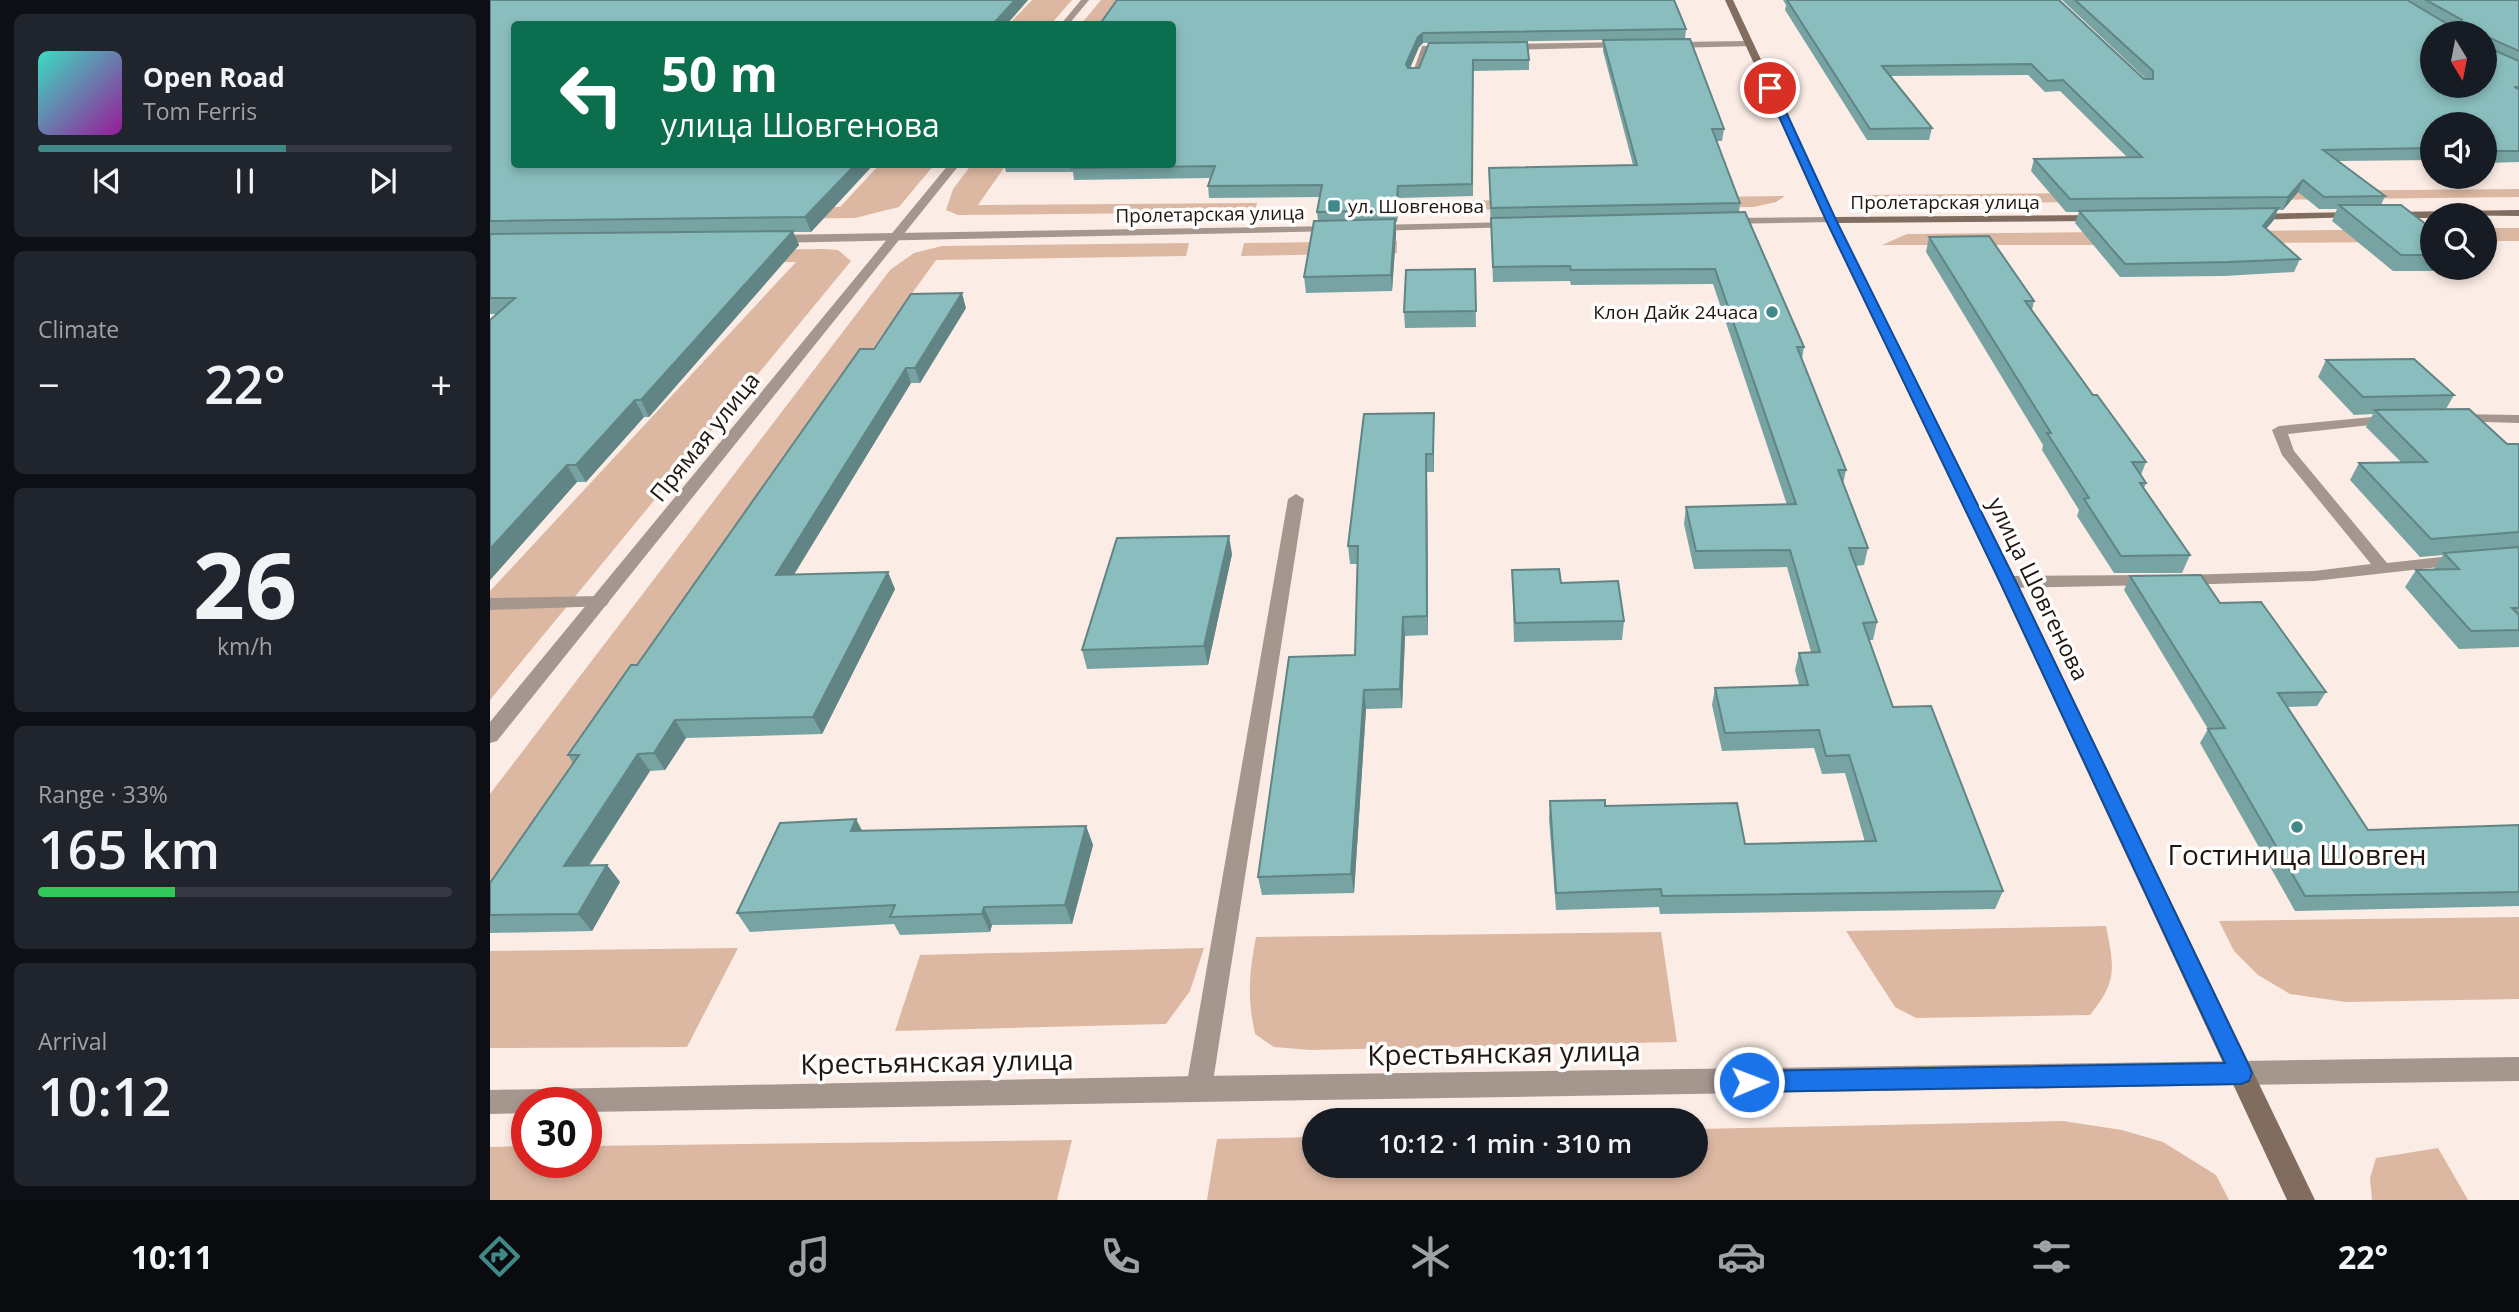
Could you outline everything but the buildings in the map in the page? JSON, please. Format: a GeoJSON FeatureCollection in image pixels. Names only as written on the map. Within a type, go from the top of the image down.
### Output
{"type":"FeatureCollection","features":[{"type":"Feature","properties":{"kind":"main road","name":"улица Шовгенова"},"geometry":{"type":"LineString","coordinates":[[1729,0],[1831,220],[2008,582],[2301,1200]]}},
{"type":"Feature","properties":{"kind":"main road"},"geometry":{"type":"LineString","coordinates":[[2384,215],[2519,213]]}},
{"type":"Feature","properties":{"kind":"main road"},"geometry":{"type":"LineString","coordinates":[[2235,217],[2370,215]]}},
{"type":"Feature","properties":{"kind":"main road","name":"Пролетарская улица"},"geometry":{"type":"LineString","coordinates":[[1831,220],[2111,218]]}},
{"type":"Feature","properties":{"kind":"street"},"geometry":{"type":"LineString","coordinates":[[1068,21],[1085,0]]}},
{"type":"Feature","properties":{"kind":"street"},"geometry":{"type":"LineString","coordinates":[[1654,45],[1750,44]]}},
{"type":"Feature","properties":{"kind":"street"},"geometry":{"type":"LineString","coordinates":[[1492,47],[1640,45]]}},
{"type":"Feature","properties":{"kind":"street"},"geometry":{"type":"LineString","coordinates":[[1414,76],[1425,48],[1465,47]]}},
{"type":"Feature","properties":{"kind":"street","name":"Прямая улица"},"geometry":{"type":"LineString","coordinates":[[490,736],[951,168]]}},
{"type":"Feature","properties":{"kind":"street","name":"Пролетарская улица"},"geometry":{"type":"LineString","coordinates":[[1716,222],[1831,220]]}},
{"type":"Feature","properties":{"kind":"street"},"geometry":{"type":"LineString","coordinates":[[1361,228],[1525,225]]}},
{"type":"Feature","properties":{"kind":"street","name":"Пролетарская улица"},"geometry":{"type":"LineString","coordinates":[[761,239],[1348,228]]}},
{"type":"Feature","properties":{"kind":"street"},"geometry":{"type":"LineString","coordinates":[[2441,418],[2519,419]]}},
{"type":"Feature","properties":{"kind":"street"},"geometry":{"type":"LineString","coordinates":[[2382,567],[2287,452],[2279,430],[2375,419],[2415,419]]}},
{"type":"Feature","properties":{"kind":"street"},"geometry":{"type":"LineString","coordinates":[[1199,1088],[1296,499]]}},
{"type":"Feature","properties":{"kind":"street"},"geometry":{"type":"LineString","coordinates":[[2008,582],[2219,581],[2314,576],[2477,559]]}},
{"type":"Feature","properties":{"kind":"street"},"geometry":{"type":"LineString","coordinates":[[490,604],[600,602]]}},
{"type":"Feature","properties":{"kind":"street","name":"Крестьянская улица"},"geometry":{"type":"LineString","coordinates":[[490,1102],[1199,1088],[2519,1069]]}},
{"type":"Feature","properties":{"kind":"shaded area"},"geometry":{"type":"Polygon","coordinates":[[[1032,0],[1072,0],[1054,21],[1012,21],[1032,0]]]}},
{"type":"Feature","properties":{"kind":"shaded area"},"geometry":{"type":"Polygon","coordinates":[[[1101,0],[1123,0],[1107,21],[1084,21],[1101,0]]]}},
{"type":"Feature","properties":{"kind":"shaded area"},"geometry":{"type":"Polygon","coordinates":[[[876,168],[932,168],[899,207],[855,218],[686,220],[699,209],[840,207],[876,168]]]}},
{"type":"Feature","properties":{"kind":"shaded area"},"geometry":{"type":"Polygon","coordinates":[[[969,168],[1004,168],[978,205],[1257,203],[1255,212],[958,215],[946,210],[953,189],[969,168]]]}},
{"type":"Feature","properties":{"kind":"shaded area"},"geometry":{"type":"Polygon","coordinates":[[[2519,189],[2519,197],[1902,204],[1863,199],[1855,195],[2519,189]]]}},
{"type":"Feature","properties":{"kind":"shaded area"},"geometry":{"type":"Polygon","coordinates":[[[1785,196],[1776,202],[1754,207],[1440,210],[1441,201],[1785,196]]]}},
{"type":"Feature","properties":{"kind":"shaded area"},"geometry":{"type":"Polygon","coordinates":[[[2497,228],[2519,228],[2519,241],[2497,241],[2497,228]]]}},
{"type":"Feature","properties":{"kind":"shaded area"},"geometry":{"type":"Polygon","coordinates":[[[2420,229],[2420,242],[2261,243],[2247,231],[2420,229]]]}},
{"type":"Feature","properties":{"kind":"shaded area"},"geometry":{"type":"Polygon","coordinates":[[[2105,232],[2115,245],[1882,245],[1907,234],[2105,232]]]}},
{"type":"Feature","properties":{"kind":"shaded area"},"geometry":{"type":"Polygon","coordinates":[[[1397,241],[1397,253],[1241,256],[1244,243],[1397,241]]]}},
{"type":"Feature","properties":{"kind":"shaded area"},"geometry":{"type":"Polygon","coordinates":[[[1189,243],[1186,256],[936,260],[490,883],[490,794],[890,270],[914,253],[942,246],[1189,243]]]}},
{"type":"Feature","properties":{"kind":"shaded area"},"geometry":{"type":"Polygon","coordinates":[[[838,250],[851,261],[490,700],[490,591],[796,262],[490,265],[490,253],[838,250]]]}},
{"type":"Feature","properties":{"kind":"shaded area"},"geometry":{"type":"Polygon","coordinates":[[[2519,917],[2519,999],[2346,1002],[2290,994],[2258,975],[2234,951],[2219,921],[2519,917]]]}},
{"type":"Feature","properties":{"kind":"shaded area"},"geometry":{"type":"Polygon","coordinates":[[[2106,926],[2112,973],[2105,993],[2090,1015],[1916,1018],[1895,1007],[1846,931],[2106,926]]]}},
{"type":"Feature","properties":{"kind":"shaded area"},"geometry":{"type":"Polygon","coordinates":[[[1661,932],[1677,1042],[1310,1050],[1274,1047],[1255,1034],[1250,986],[1256,937],[1661,932]]]}},
{"type":"Feature","properties":{"kind":"shaded area"},"geometry":{"type":"Polygon","coordinates":[[[738,948],[687,1047],[490,1048],[490,951],[738,948]]]}},
{"type":"Feature","properties":{"kind":"shaded area"},"geometry":{"type":"Polygon","coordinates":[[[1204,948],[1190,991],[1166,1024],[895,1031],[920,955],[1204,948]]]}},
{"type":"Feature","properties":{"kind":"shaded area"},"geometry":{"type":"Polygon","coordinates":[[[2063,1121],[2122,1130],[2163,1142],[2216,1175],[2229,1200],[1207,1200],[1217,1139],[1302,1137],[1302,1178],[1708,1178],[1708,1129],[2063,1121]]]}},
{"type":"Feature","properties":{"kind":"shaded area"},"geometry":{"type":"Polygon","coordinates":[[[1072,1140],[1057,1200],[490,1200],[490,1147],[511,1146],[511,1178],[602,1178],[602,1146],[1072,1140]]]}},
{"type":"Feature","properties":{"kind":"shaded area"},"geometry":{"type":"Polygon","coordinates":[[[2438,1148],[2468,1200],[2372,1200],[2370,1178],[2376,1158],[2438,1148]]]}},
{"type":"Feature","properties":{"kind":"place","name":"ул. Шовгенова"},"geometry":{"type":"Point","coordinates":[1334,206]}},
{"type":"Feature","properties":{"kind":"place","name":"Клон Дайк 24часа"},"geometry":{"type":"Point","coordinates":[1772,312]}},
{"type":"Feature","properties":{"kind":"place","name":"Гостиница Шовген"},"geometry":{"type":"Point","coordinates":[2297,827]}},
{"type":"Feature","properties":{"kind":"route"},"geometry":{"type":"LineString","coordinates":[[1749,1082],[2241,1073],[1770,88]]}}]}
